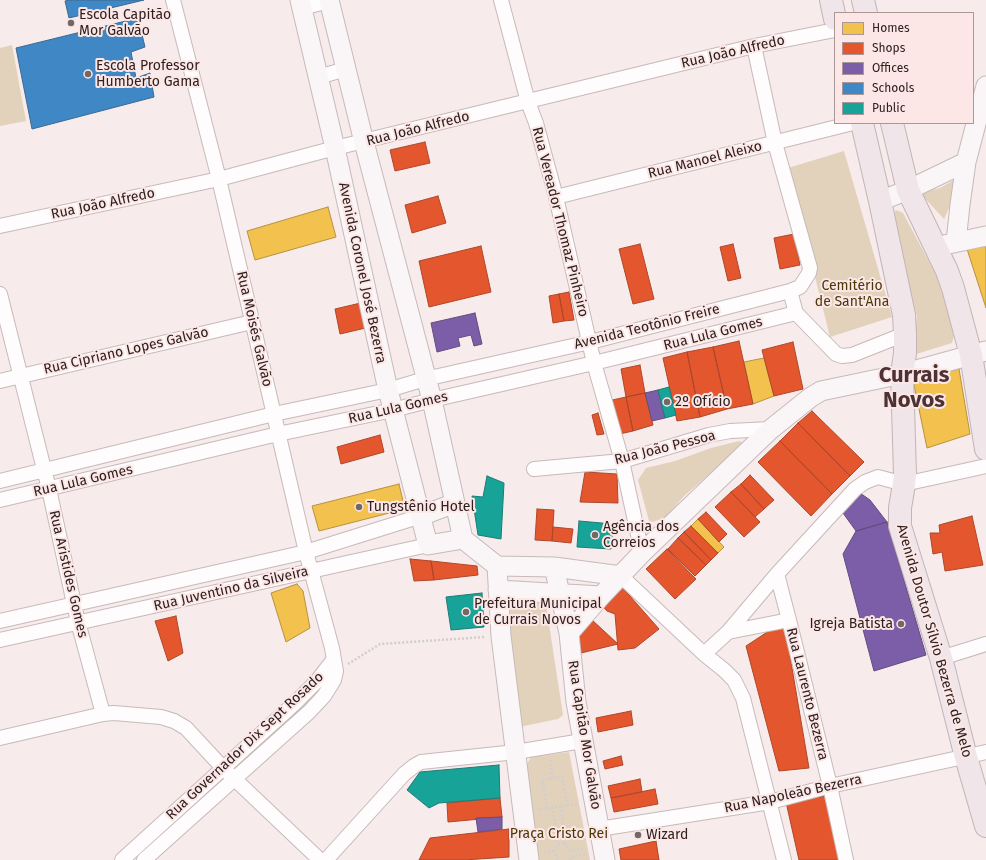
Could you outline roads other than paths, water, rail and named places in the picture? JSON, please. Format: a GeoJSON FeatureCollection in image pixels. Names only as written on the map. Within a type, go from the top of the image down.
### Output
{"type":"FeatureCollection","features":[{"type":"Feature","properties":{"kind":"highway"},"geometry":{"type":"LineString","coordinates":[[831,0],[834,14]]}},
{"type":"Feature","properties":{"kind":"highway","name":"Avenida Doutor Sílvio Bezerra de Melo"},"geometry":{"type":"LineString","coordinates":[[862,124],[904,315],[905,353],[902,374],[904,484],[900,508],[900,526],[941,658],[976,754],[986,826]]}},
{"type":"Feature","properties":{"kind":"highway"},"geometry":{"type":"LineString","coordinates":[[892,124],[908,190],[945,245],[953,288],[978,353],[986,449]]}},
{"type":"Feature","properties":{"kind":"street","name":"Rua Moisés Galvão"},"geometry":{"type":"LineString","coordinates":[[173,0],[219,179],[306,552],[335,665]]}},
{"type":"Feature","properties":{"kind":"street"},"geometry":{"type":"LineString","coordinates":[[301,4],[329,0],[425,379],[432,400],[463,539],[497,566],[554,567],[620,576],[704,654],[724,670],[734,680],[743,698],[784,860]]}},
{"type":"Feature","properties":{"kind":"street","name":"Rua Vereador Thomaz Pinheiro"},"geometry":{"type":"LineString","coordinates":[[501,0],[528,102],[536,123],[556,197],[594,363],[622,461],[642,553]]}},
{"type":"Feature","properties":{"kind":"street","name":"Avenida Coronel José Bezerra"},"geometry":{"type":"LineString","coordinates":[[301,4],[335,148],[388,390],[428,545]]}},
{"type":"Feature","properties":{"kind":"street","name":"Rua João Alfredo"},"geometry":{"type":"LineString","coordinates":[[0,226],[219,179],[335,148],[754,46],[834,30]]}},
{"type":"Feature","properties":{"kind":"street"},"geometry":{"type":"LineString","coordinates":[[754,46],[775,143],[810,268],[809,273],[800,287],[790,291],[796,313],[836,354],[842,356],[852,355],[905,334]]}},
{"type":"Feature","properties":{"kind":"street"},"geometry":{"type":"LineString","coordinates":[[318,77],[346,69]]}},
{"type":"Feature","properties":{"kind":"street"},"geometry":{"type":"LineString","coordinates":[[986,86],[945,245],[986,236]]}},
{"type":"Feature","properties":{"kind":"street","name":"Rua Manoel Aleixo"},"geometry":{"type":"LineString","coordinates":[[556,197],[849,124]]}},
{"type":"Feature","properties":{"kind":"street"},"geometry":{"type":"LineString","coordinates":[[880,201],[908,190],[966,162]]}},
{"type":"Feature","properties":{"kind":"street","name":"Avenida Teotônio Freire"},"geometry":{"type":"LineString","coordinates":[[425,379],[590,342],[790,291]]}},
{"type":"Feature","properties":{"kind":"street","name":"Rua Aristides Gomes"},"geometry":{"type":"LineString","coordinates":[[0,294],[49,489],[78,622],[103,714]]}},
{"type":"Feature","properties":{"kind":"street","name":"Rua Lula Gomes"},"geometry":{"type":"LineString","coordinates":[[0,500],[278,434],[393,410],[594,363],[796,313]]}},
{"type":"Feature","properties":{"kind":"street","name":"Rua Cipriano Lopes Galvão"},"geometry":{"type":"LineString","coordinates":[[0,381],[252,322]]}},
{"type":"Feature","properties":{"kind":"street"},"geometry":{"type":"LineString","coordinates":[[671,322],[676,343]]}},
{"type":"Feature","properties":{"kind":"street"},"geometry":{"type":"LineString","coordinates":[[569,633],[601,596],[642,553],[771,429],[821,391],[902,374],[978,353]]}},
{"type":"Feature","properties":{"kind":"street","name":"Rua Lula Gomes"},"geometry":{"type":"LineString","coordinates":[[0,481],[274,414],[388,390],[425,379]]}},
{"type":"Feature","properties":{"kind":"street","name":"Rua João Pessoa"},"geometry":{"type":"LineString","coordinates":[[534,470],[622,461],[730,431],[771,429]]}},
{"type":"Feature","properties":{"kind":"street"},"geometry":{"type":"LineString","coordinates":[[704,654],[728,632],[777,574],[855,489],[865,482],[878,477],[904,484],[986,466]]}},
{"type":"Feature","properties":{"kind":"street","name":"Rua Juventino da Silveira"},"geometry":{"type":"LineString","coordinates":[[0,622],[306,552],[421,516],[455,503]]}},
{"type":"Feature","properties":{"kind":"street","name":"Rua Juventino da Silveira"},"geometry":{"type":"LineString","coordinates":[[0,640],[428,545],[463,539]]}},
{"type":"Feature","properties":{"kind":"street"},"geometry":{"type":"LineString","coordinates":[[497,566],[501,636],[516,752],[534,857]]}},
{"type":"Feature","properties":{"kind":"street","name":"Rua Capitão Mor Galvão"},"geometry":{"type":"LineString","coordinates":[[554,567],[569,633],[576,702],[582,741],[605,860]]}},
{"type":"Feature","properties":{"kind":"street"},"geometry":{"type":"LineString","coordinates":[[777,574],[789,620]]}},
{"type":"Feature","properties":{"kind":"street"},"geometry":{"type":"LineString","coordinates":[[181,581],[184,600]]}},
{"type":"Feature","properties":{"kind":"street"},"geometry":{"type":"LineString","coordinates":[[498,590],[601,596]]}},
{"type":"Feature","properties":{"kind":"street","name":"Rua Laurento Bezerra"},"geometry":{"type":"LineString","coordinates":[[728,632],[789,620],[830,786],[846,860]]}},
{"type":"Feature","properties":{"kind":"street"},"geometry":{"type":"LineString","coordinates":[[941,658],[986,644]]}},
{"type":"Feature","properties":{"kind":"street","name":"Rua Governador Dix Sept Rosado"},"geometry":{"type":"LineString","coordinates":[[122,860],[335,665]]}},
{"type":"Feature","properties":{"kind":"street","name":"Rua Governador Dix Sept Rosado"},"geometry":{"type":"LineString","coordinates":[[144,860],[309,712],[324,696],[334,680],[335,665]]}},
{"type":"Feature","properties":{"kind":"street"},"geometry":{"type":"LineString","coordinates":[[0,738],[103,714],[114,713],[161,717],[174,721],[186,728],[234,779],[320,860]]}},
{"type":"Feature","properties":{"kind":"street"},"geometry":{"type":"LineString","coordinates":[[326,860],[404,774],[422,762],[516,752],[582,741]]}},
{"type":"Feature","properties":{"kind":"street","name":"Rua Napoleão Bezerra"},"geometry":{"type":"LineString","coordinates":[[599,829],[770,802],[830,786],[976,754]]}},
{"type":"Feature","properties":{"kind":"place","name":"Escola Capitão Mor Galvão"},"geometry":{"type":"Point","coordinates":[71,23]}},
{"type":"Feature","properties":{"kind":"place","name":"Escola Professor Humberto Gama"},"geometry":{"type":"Point","coordinates":[88,74]}},
{"type":"Feature","properties":{"kind":"place","name":"2º Ofício"},"geometry":{"type":"Point","coordinates":[667,402]}},
{"type":"Feature","properties":{"kind":"place","name":"Tungstênio Hotel"},"geometry":{"type":"Point","coordinates":[359,507]}},
{"type":"Feature","properties":{"kind":"place","name":"Agência dos Correios"},"geometry":{"type":"Point","coordinates":[595,535]}},
{"type":"Feature","properties":{"kind":"place","name":"Prefeitura Municipal de Currais Novos"},"geometry":{"type":"Point","coordinates":[466,612]}},
{"type":"Feature","properties":{"kind":"place","name":"Igreja Batista"},"geometry":{"type":"Point","coordinates":[901,624]}},
{"type":"Feature","properties":{"kind":"place","name":"Wizard"},"geometry":{"type":"Point","coordinates":[638,835]}},
{"type":"Feature","properties":{"kind":"district","name":"Currais Novos"},"geometry":{"type":"Point","coordinates":[914,388]}},
{"type":"Feature","properties":{"kind":"park label","name":"Cemitério de Sant'Ana"},"geometry":{"type":"Point","coordinates":[852,294]}},
{"type":"Feature","properties":{"kind":"park label","name":"Praça Cristo Rei"},"geometry":{"type":"Point","coordinates":[559,834]}}]}
